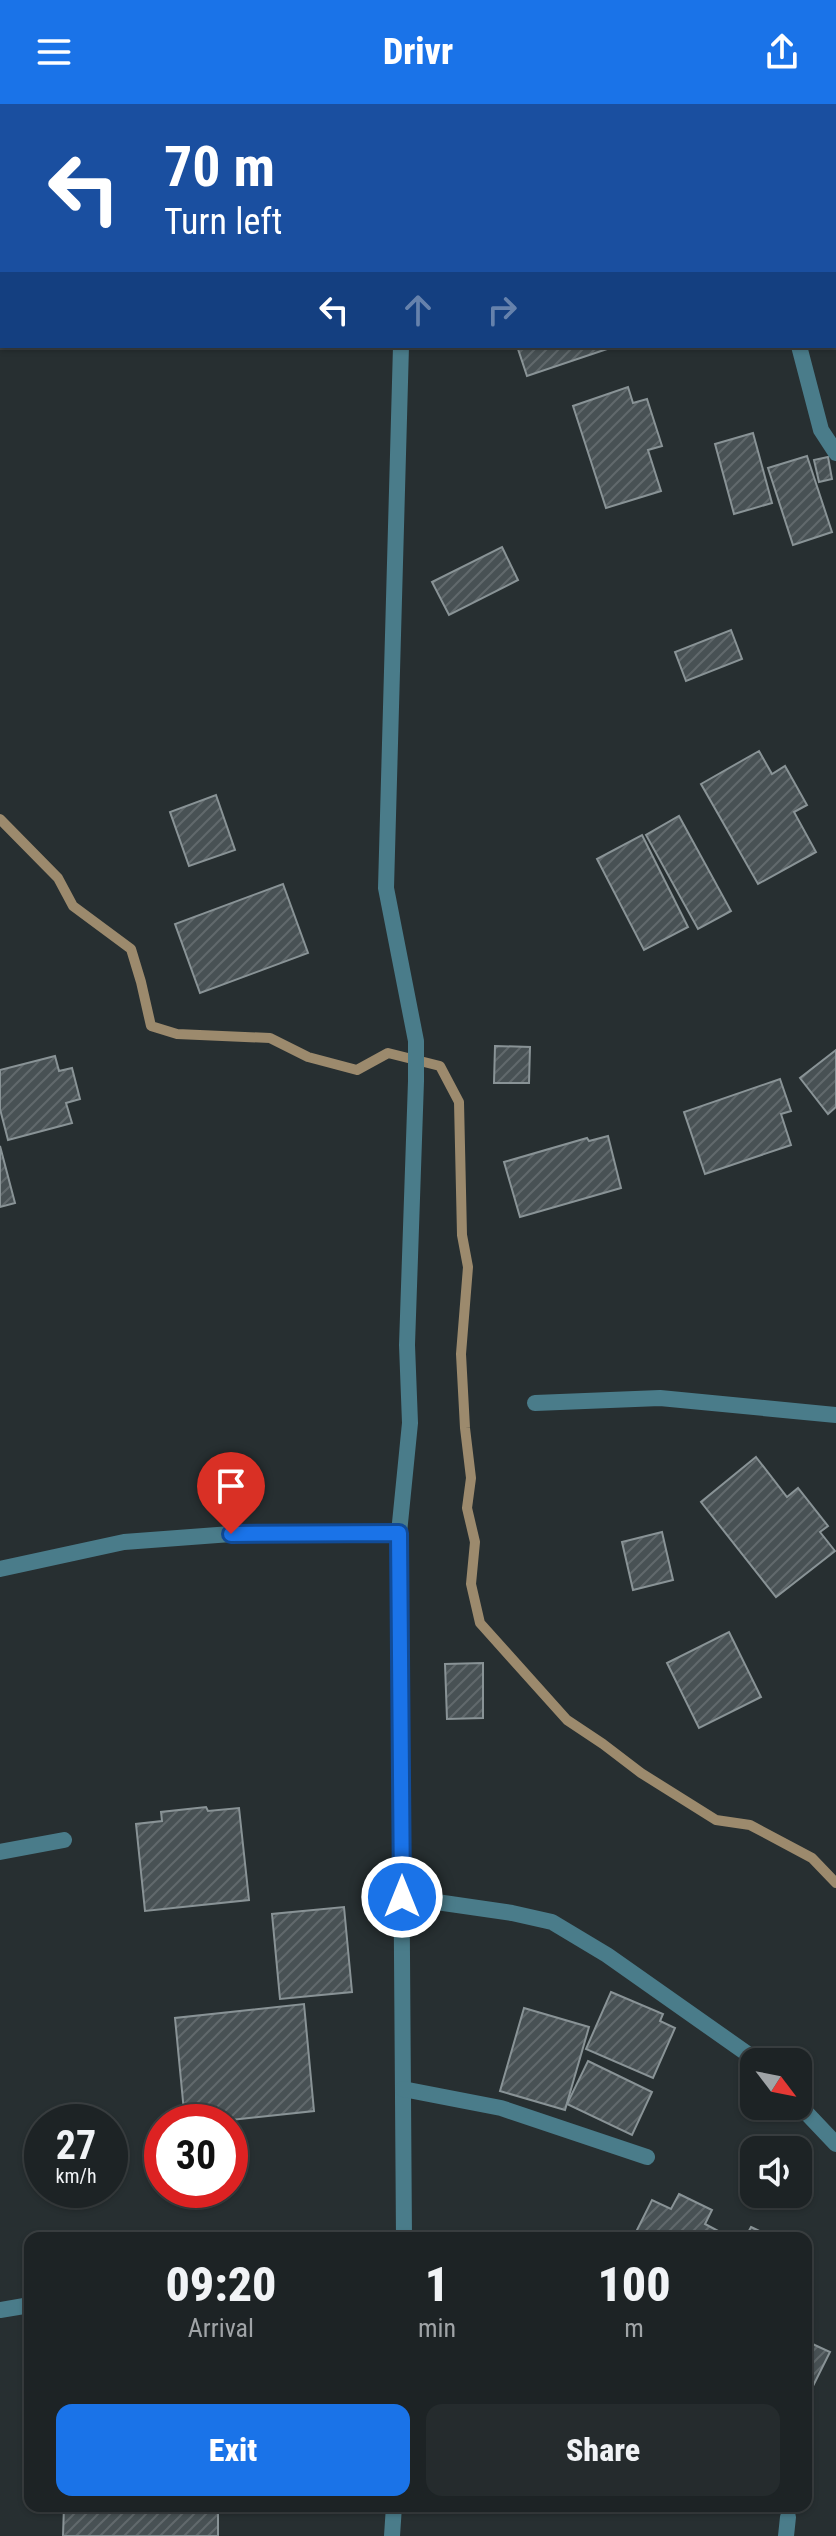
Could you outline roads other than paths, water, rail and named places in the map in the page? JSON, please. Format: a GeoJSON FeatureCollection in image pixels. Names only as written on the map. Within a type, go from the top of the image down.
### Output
{"type":"FeatureCollection","features":[{"type":"Feature","properties":{"kind":"street"},"geometry":{"type":"LineString","coordinates":[[401,348],[386,888],[416,1041],[407,1345],[410,1423],[399,1533],[404,2232]]}},
{"type":"Feature","properties":{"kind":"street"},"geometry":{"type":"LineString","coordinates":[[800,348],[821,430],[836,453]]}},
{"type":"Feature","properties":{"kind":"street"},"geometry":{"type":"LineString","coordinates":[[535,1403],[660,1398],[836,1415]]}},
{"type":"Feature","properties":{"kind":"street"},"geometry":{"type":"LineString","coordinates":[[0,1569],[124,1542],[231,1534],[399,1533]]}},
{"type":"Feature","properties":{"kind":"street"},"geometry":{"type":"LineString","coordinates":[[0,1852],[64,1840]]}},
{"type":"Feature","properties":{"kind":"street"},"geometry":{"type":"LineString","coordinates":[[402,1897],[552,1922],[607,1955],[740,2049]]}},
{"type":"Feature","properties":{"kind":"street"},"geometry":{"type":"LineString","coordinates":[[403,2089],[501,2108],[647,2157]]}},
{"type":"Feature","properties":{"kind":"street"},"geometry":{"type":"LineString","coordinates":[[812,2119],[836,2144]]}},
{"type":"Feature","properties":{"kind":"street"},"geometry":{"type":"LineString","coordinates":[[0,2310],[24,2306]]}},
{"type":"Feature","properties":{"kind":"street"},"geometry":{"type":"LineString","coordinates":[[392,2536],[394,2512]]}},
{"type":"Feature","properties":{"kind":"street"},"geometry":{"type":"LineString","coordinates":[[786,2536],[788,2517]]}},
{"type":"Feature","properties":{"kind":"waterway"},"geometry":{"type":"LineString","coordinates":[[0,819],[58,878],[73,906],[131,949],[151,1026],[177,1034],[270,1038],[308,1057],[357,1070],[388,1053],[440,1066],[459,1102],[462,1235],[468,1267],[461,1354],[471,1478],[467,1508],[475,1542],[471,1584],[480,1623],[567,1720],[641,1773],[716,1820],[750,1825],[812,1858],[836,1883]]}}]}
